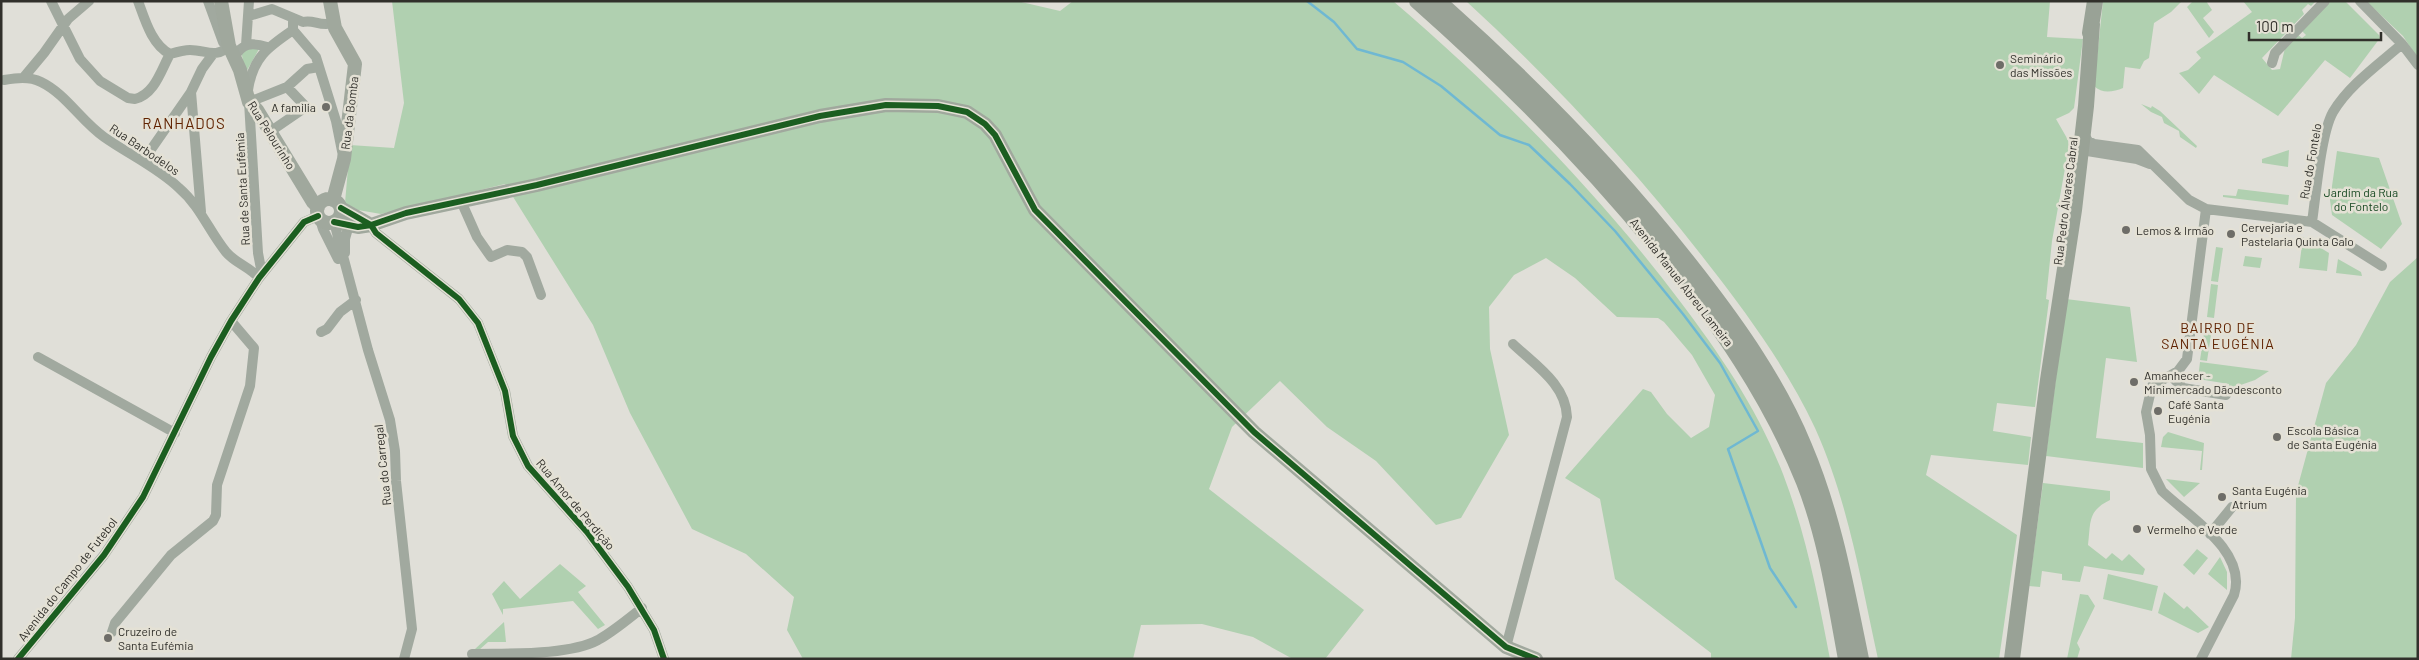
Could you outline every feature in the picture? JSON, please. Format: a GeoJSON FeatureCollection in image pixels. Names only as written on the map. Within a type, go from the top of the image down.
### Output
{"type":"FeatureCollection","features":[{"type":"Feature","properties":{"kind":"main road","name":"Avenida Manuel Abreu Lameira"},"geometry":{"type":"LineString","coordinates":[[1417,1],[1487,64],[1598,178],[1695,294],[1743,361],[1776,419],[1804,484],[1827,561],[1846,659]]}},
{"type":"Feature","properties":{"kind":"main road","name":"Avenida Manuel Abreu Lameira"},"geometry":{"type":"LineString","coordinates":[[1438,1],[1548,103],[1631,193],[1682,254],[1756,356],[1803,444],[1828,511],[1841,559],[1861,659]]}},
{"type":"Feature","properties":{"kind":"main road","name":"Rua Pedro Álvares Cabral"},"geometry":{"type":"LineString","coordinates":[[2015,658],[2074,169],[2078,105],[2095,1]]}},
{"type":"Feature","properties":{"kind":"main road","name":"Rua Pedro Álvares Cabral"},"geometry":{"type":"LineString","coordinates":[[2074,169],[2086,142],[2092,24]]}},
{"type":"Feature","properties":{"kind":"main road"},"geometry":{"type":"LineString","coordinates":[[2078,105],[2080,120],[2077,144],[2086,142]]}},
{"type":"Feature","properties":{"kind":"main road","name":"Rua Pedro Álvares Cabral"},"geometry":{"type":"LineString","coordinates":[[2048,380],[2066,266],[2066,224]]}},
{"type":"Feature","properties":{"kind":"street"},"geometry":{"type":"LineString","coordinates":[[51,1],[84,64],[100,81],[128,98],[141,97],[149,90],[161,74],[170,54]]}},
{"type":"Feature","properties":{"kind":"street"},"geometry":{"type":"LineString","coordinates":[[2,77],[24,77],[44,53],[64,24],[89,1]]}},
{"type":"Feature","properties":{"kind":"street"},"geometry":{"type":"LineString","coordinates":[[138,1],[157,44],[163,51],[170,54],[190,50],[213,54],[232,52],[246,45],[258,44],[267,47],[293,30]]}},
{"type":"Feature","properties":{"kind":"street"},"geometry":{"type":"LineString","coordinates":[[208,1],[224,42],[232,52]]}},
{"type":"Feature","properties":{"kind":"street","name":"Rua Pelourinho"},"geometry":{"type":"LineString","coordinates":[[221,1],[232,52],[248,98],[271,131],[323,216]]}},
{"type":"Feature","properties":{"kind":"street"},"geometry":{"type":"LineString","coordinates":[[246,45],[249,1]]}},
{"type":"Feature","properties":{"kind":"street"},"geometry":{"type":"LineString","coordinates":[[2272,62],[2276,53],[2326,1]]}},
{"type":"Feature","properties":{"kind":"street"},"geometry":{"type":"LineString","coordinates":[[2360,1],[2402,44],[2418,65]]}},
{"type":"Feature","properties":{"kind":"street","name":"Rua da Bomba"},"geometry":{"type":"LineString","coordinates":[[323,216],[340,216],[337,204],[355,64],[334,23],[329,3]]}},
{"type":"Feature","properties":{"kind":"street"},"geometry":{"type":"LineString","coordinates":[[249,16],[272,9],[293,18],[324,26],[334,23]]}},
{"type":"Feature","properties":{"kind":"street"},"geometry":{"type":"LineString","coordinates":[[293,18],[293,30],[316,57],[336,121],[344,159]]}},
{"type":"Feature","properties":{"kind":"street","name":"Rua do Fontelo"},"geometry":{"type":"LineString","coordinates":[[2312,222],[2326,134],[2333,112],[2343,98],[2402,44]]}},
{"type":"Feature","properties":{"kind":"street","name":"Rua de Santa Eufêmia"},"geometry":{"type":"LineString","coordinates":[[260,276],[248,98],[250,75],[267,47]]}},
{"type":"Feature","properties":{"kind":"street"},"geometry":{"type":"LineString","coordinates":[[143,161],[191,92],[202,69],[213,54]]}},
{"type":"Feature","properties":{"kind":"street"},"geometry":{"type":"LineString","coordinates":[[248,98],[287,87],[307,69],[319,67]]}},
{"type":"Feature","properties":{"kind":"street","name":"Rua Barbodelos"},"geometry":{"type":"LineString","coordinates":[[24,77],[40,81],[54,90],[89,125],[179,188],[202,214],[227,254],[260,276]]}},
{"type":"Feature","properties":{"kind":"street"},"geometry":{"type":"LineString","coordinates":[[271,131],[306,107],[287,87]]}},
{"type":"Feature","properties":{"kind":"street"},"geometry":{"type":"LineString","coordinates":[[191,92],[202,214]]}},
{"type":"Feature","properties":{"kind":"street"},"geometry":{"type":"LineString","coordinates":[[323,216],[349,225],[371,225],[406,214],[537,185],[820,116],[886,105],[938,106],[968,112],[985,124],[995,135],[1035,210],[1254,432],[1509,652],[1536,659]]}},
{"type":"Feature","properties":{"kind":"street"},"geometry":{"type":"LineString","coordinates":[[2086,142],[2104,155]]}},
{"type":"Feature","properties":{"kind":"street"},"geometry":{"type":"LineString","coordinates":[[2086,142],[2138,150],[2188,200],[2206,209],[2312,222],[2382,266]]}},
{"type":"Feature","properties":{"kind":"street"},"geometry":{"type":"LineString","coordinates":[[2074,169],[2089,160],[2104,155],[2137,159],[2155,166]]}},
{"type":"Feature","properties":{"kind":"street"},"geometry":{"type":"LineString","coordinates":[[347,274],[323,216],[323,201],[337,204],[371,225]]}},
{"type":"Feature","properties":{"kind":"street"},"geometry":{"type":"LineString","coordinates":[[462,201],[477,237],[491,257],[507,250],[522,252],[527,257],[541,295]]}},
{"type":"Feature","properties":{"kind":"street"},"geometry":{"type":"LineString","coordinates":[[2202,659],[2237,587],[2230,558],[2210,534],[2162,491],[2150,470],[2147,400],[2154,384],[2171,376],[2184,365],[2188,352],[2206,209]]}},
{"type":"Feature","properties":{"kind":"street","name":"Avenida do Campo de Futebol"},"geometry":{"type":"LineString","coordinates":[[18,659],[104,554],[143,497],[211,357],[231,321],[260,276],[304,222],[323,216]]}},
{"type":"Feature","properties":{"kind":"street"},"geometry":{"type":"LineString","coordinates":[[347,274],[344,248],[349,225]]}},
{"type":"Feature","properties":{"kind":"street","name":"Rua Amor de Perdição"},"geometry":{"type":"LineString","coordinates":[[371,225],[376,233],[459,300],[478,323],[504,391],[513,436],[528,466],[588,532],[642,608],[654,630],[664,659]]}},
{"type":"Feature","properties":{"kind":"street","name":"Rua do Carregal"},"geometry":{"type":"LineString","coordinates":[[347,274],[390,420],[395,451],[396,481],[412,629],[404,659]]}},
{"type":"Feature","properties":{"kind":"street"},"geometry":{"type":"LineString","coordinates":[[321,332],[327,329],[340,312],[356,300]]}},
{"type":"Feature","properties":{"kind":"street"},"geometry":{"type":"LineString","coordinates":[[112,632],[115,622],[155,572],[171,555],[213,521],[216,515],[217,485],[250,386],[254,348],[252,343],[231,321]]}},
{"type":"Feature","properties":{"kind":"street"},"geometry":{"type":"LineString","coordinates":[[1509,652],[1567,417],[1563,396],[1556,384],[1512,344]]}},
{"type":"Feature","properties":{"kind":"street"},"geometry":{"type":"LineString","coordinates":[[38,357],[175,433]]}},
{"type":"Feature","properties":{"kind":"street"},"geometry":{"type":"LineString","coordinates":[[2171,376],[2183,388],[2226,395]]}},
{"type":"Feature","properties":{"kind":"street"},"geometry":{"type":"LineString","coordinates":[[2210,534],[2232,507]]}},
{"type":"Feature","properties":{"kind":"street"},"geometry":{"type":"LineString","coordinates":[[472,654],[534,656],[577,647],[596,641],[642,608]]}},
{"type":"Feature","properties":{"kind":"green space"},"geometry":{"type":"Polygon","coordinates":[[[392,1],[1017,1],[1060,11],[1073,1],[1393,1],[1508,106],[1580,181],[1647,259],[1694,320],[1737,383],[1773,450],[1791,497],[1811,565],[1830,659],[1711,659],[1711,653],[1615,579],[1600,499],[1565,478],[1643,389],[1651,392],[1667,414],[1691,438],[1709,427],[1715,395],[1692,355],[1664,322],[1658,318],[1617,317],[1575,278],[1546,258],[1514,275],[1489,307],[1490,349],[1509,435],[1461,518],[1436,525],[1376,461],[1327,427],[1280,381],[1232,427],[1209,489],[1364,610],[1325,659],[1291,658],[1253,637],[1202,624],[1141,625],[1133,659],[803,659],[787,630],[794,597],[746,554],[692,529],[630,413],[593,325],[505,184],[381,214],[358,210],[345,203],[350,145],[394,148],[404,103],[392,1]]]}},
{"type":"Feature","properties":{"kind":"green space"},"geometry":{"type":"Polygon","coordinates":[[[1466,1],[2050,1],[2047,37],[2083,39],[2074,108],[2069,113],[2056,119],[2068,140],[2069,146],[2052,241],[2046,299],[2049,300],[2035,407],[1997,403],[1993,431],[2031,437],[2028,465],[1931,455],[1926,475],[2017,535],[1999,659],[1878,659],[1859,571],[1836,484],[1815,428],[1780,364],[1724,284],[1653,195],[1562,95],[1466,1]]]}},
{"type":"Feature","properties":{"kind":"green space"},"geometry":{"type":"Polygon","coordinates":[[[2103,1],[2182,1],[2171,12],[2154,23],[2149,58],[2144,61],[2140,69],[2125,67],[2123,88],[2112,91],[2100,90],[2094,86],[2103,1]]]}},
{"type":"Feature","properties":{"kind":"green space"},"geometry":{"type":"Polygon","coordinates":[[[2193,1],[2206,1],[2212,10],[2203,18],[2214,32],[2209,38],[2187,7],[2193,1]]]}},
{"type":"Feature","properties":{"kind":"green space"},"geometry":{"type":"Polygon","coordinates":[[[2243,1],[2316,1],[2311,6],[2308,4],[2302,10],[2304,14],[2262,58],[2272,70],[2280,69],[2285,48],[2298,35],[2302,38],[2306,35],[2302,31],[2331,1],[2345,1],[2380,38],[2350,78],[2325,60],[2278,116],[2214,75],[2199,94],[2179,73],[2188,70],[2201,58],[2196,52],[2252,12],[2243,1]]]}},
{"type":"Feature","properties":{"kind":"green space"},"geometry":{"type":"Polygon","coordinates":[[[2366,1],[2418,1],[2418,59],[2403,36],[2366,1]]]}},
{"type":"Feature","properties":{"kind":"green space"},"geometry":{"type":"Polygon","coordinates":[[[253,46],[259,49],[245,74],[241,49],[253,46]]]}},
{"type":"Feature","properties":{"kind":"green space"},"geometry":{"type":"Polygon","coordinates":[[[2141,104],[2151,108],[2152,106],[2160,111],[2197,146],[2196,148],[2180,137],[2179,131],[2164,123],[2162,117],[2151,112],[2141,104]]]}},
{"type":"Feature","properties":{"kind":"green space"},"geometry":{"type":"Polygon","coordinates":[[[2289,150],[2288,167],[2262,163],[2262,159],[2289,150]]]}},
{"type":"Feature","properties":{"kind":"green space","name":"Jardim da Rua do Fontelo"},"geometry":{"type":"Polygon","coordinates":[[[2337,151],[2379,158],[2402,224],[2381,249],[2332,215],[2330,200],[2337,151]]]}},
{"type":"Feature","properties":{"kind":"green space"},"geometry":{"type":"Polygon","coordinates":[[[2238,189],[2289,195],[2288,205],[2223,197],[2223,195],[2236,196],[2238,189]]]}},
{"type":"Feature","properties":{"kind":"green space"},"geometry":{"type":"Polygon","coordinates":[[[2303,237],[2329,253],[2327,271],[2299,268],[2303,237]]]}},
{"type":"Feature","properties":{"kind":"green space"},"geometry":{"type":"Polygon","coordinates":[[[2216,247],[2223,248],[2218,282],[2211,281],[2216,247]]]}},
{"type":"Feature","properties":{"kind":"green space"},"geometry":{"type":"Polygon","coordinates":[[[2245,256],[2262,258],[2260,268],[2243,266],[2245,256]]]}},
{"type":"Feature","properties":{"kind":"green space"},"geometry":{"type":"Polygon","coordinates":[[[2418,257],[2418,659],[2291,659],[2295,618],[2296,493],[2326,383],[2356,345],[2390,282],[2418,257]]]}},
{"type":"Feature","properties":{"kind":"green space"},"geometry":{"type":"Polygon","coordinates":[[[2338,259],[2361,272],[2362,276],[2336,273],[2338,259]]]}},
{"type":"Feature","properties":{"kind":"green space"},"geometry":{"type":"Polygon","coordinates":[[[2211,284],[2218,285],[2214,318],[2207,317],[2211,284]]]}},
{"type":"Feature","properties":{"kind":"green space"},"geometry":{"type":"Polygon","coordinates":[[[2066,299],[2130,307],[2137,362],[2106,358],[2096,438],[2143,443],[2143,468],[2046,456],[2066,299]]]}},
{"type":"Feature","properties":{"kind":"green space"},"geometry":{"type":"Polygon","coordinates":[[[2206,321],[2213,322],[2207,361],[2200,360],[2206,321]]]}},
{"type":"Feature","properties":{"kind":"green space"},"geometry":{"type":"Polygon","coordinates":[[[2200,362],[2269,371],[2255,380],[2229,389],[2229,384],[2198,379],[2200,362]]]}},
{"type":"Feature","properties":{"kind":"green space"},"geometry":{"type":"Polygon","coordinates":[[[2168,432],[2204,443],[2202,470],[2200,470],[2202,451],[2161,447],[2163,437],[2168,432]]]}},
{"type":"Feature","properties":{"kind":"green space"},"geometry":{"type":"Polygon","coordinates":[[[2166,479],[2200,483],[2184,497],[2166,479]]]}},
{"type":"Feature","properties":{"kind":"green space"},"geometry":{"type":"Polygon","coordinates":[[[2043,483],[2110,491],[2110,500],[2094,513],[2090,524],[2088,545],[2106,559],[2112,553],[2122,561],[2129,554],[2145,569],[2143,575],[2084,566],[2080,582],[2062,580],[2062,574],[2042,571],[2040,587],[2029,586],[2043,483]]]}},
{"type":"Feature","properties":{"kind":"green space"},"geometry":{"type":"Polygon","coordinates":[[[2197,549],[2208,558],[2194,575],[2183,565],[2197,549]]]}},
{"type":"Feature","properties":{"kind":"green space"},"geometry":{"type":"Polygon","coordinates":[[[2220,557],[2227,572],[2227,590],[2208,574],[2220,557]]]}},
{"type":"Feature","properties":{"kind":"green space"},"geometry":{"type":"Polygon","coordinates":[[[560,564],[586,586],[578,592],[605,625],[598,629],[573,601],[503,609],[503,615],[492,594],[504,581],[520,599],[560,564]]]}},
{"type":"Feature","properties":{"kind":"green space"},"geometry":{"type":"Polygon","coordinates":[[[2108,574],[2158,586],[2152,611],[2103,599],[2108,574]]]}},
{"type":"Feature","properties":{"kind":"green space"},"geometry":{"type":"Polygon","coordinates":[[[2164,592],[2184,609],[2187,606],[2209,627],[2198,633],[2158,613],[2164,592]]]}},
{"type":"Feature","properties":{"kind":"green space"},"geometry":{"type":"Polygon","coordinates":[[[2080,594],[2088,595],[2095,606],[2077,643],[2080,649],[2077,659],[2067,659],[2080,594]]]}},
{"type":"Feature","properties":{"kind":"green space"},"geometry":{"type":"Polygon","coordinates":[[[504,622],[506,642],[488,642],[479,650],[475,649],[504,622]]]}},
{"type":"Feature","properties":{"kind":"waterway"},"geometry":{"type":"LineString","coordinates":[[1307,1],[1334,22],[1357,49],[1403,62],[1441,86],[1500,135],[1529,145],[1615,231],[1683,314],[1720,363],[1758,431],[1728,449],[1770,568],[1796,607]]}},
{"type":"Feature","properties":{"kind":"cycle path"},"geometry":{"type":"LineString","coordinates":[[334,222],[358,227],[371,225],[406,213],[537,185],[820,116],[886,105],[938,106],[967,112],[985,124],[995,135],[1035,210],[1254,432],[1506,647],[1536,659]]}},
{"type":"Feature","properties":{"kind":"cycle path"},"geometry":{"type":"LineString","coordinates":[[341,208],[371,225],[376,233],[459,299],[478,323],[505,391],[513,436],[528,466],[587,532],[628,587],[654,630],[664,659]]}},
{"type":"Feature","properties":{"kind":"cycle path"},"geometry":{"type":"LineString","coordinates":[[18,659],[104,555],[143,497],[211,357],[231,321],[259,278],[304,222],[318,216]]}},
{"type":"Feature","properties":{"kind":"place","name":"Seminário das Missões"},"geometry":{"type":"Point","coordinates":[2000,65]}},
{"type":"Feature","properties":{"kind":"place","name":"A familia"},"geometry":{"type":"Point","coordinates":[326,107]}},
{"type":"Feature","properties":{"kind":"place","name":"Lemos & Irmão"},"geometry":{"type":"Point","coordinates":[2126,230]}},
{"type":"Feature","properties":{"kind":"place","name":"Cervejaria e Pastelaria Quinta Galo"},"geometry":{"type":"Point","coordinates":[2231,234]}},
{"type":"Feature","properties":{"kind":"place","name":"Amanhecer - Minimercado Dãodesconto"},"geometry":{"type":"Point","coordinates":[2134,382]}},
{"type":"Feature","properties":{"kind":"place","name":"Café Santa Eugénia"},"geometry":{"type":"Point","coordinates":[2158,411]}},
{"type":"Feature","properties":{"kind":"place","name":"Escola Básica de Santa Eugénia"},"geometry":{"type":"Point","coordinates":[2277,437]}},
{"type":"Feature","properties":{"kind":"place","name":"Santa Eugénia Atrium"},"geometry":{"type":"Point","coordinates":[2222,497]}},
{"type":"Feature","properties":{"kind":"place","name":"Vermelho e Verde"},"geometry":{"type":"Point","coordinates":[2137,529]}},
{"type":"Feature","properties":{"kind":"place","name":"Cruzeiro de Santa Eufémia"},"geometry":{"type":"Point","coordinates":[108,638]}},
{"type":"Feature","properties":{"kind":"district","name":"RANHADOS"},"geometry":{"type":"Point","coordinates":[184,123]}},
{"type":"Feature","properties":{"kind":"district","name":"BAIRRO DE SANTA EUGÉNIA"},"geometry":{"type":"Point","coordinates":[2218,336]}}]}
